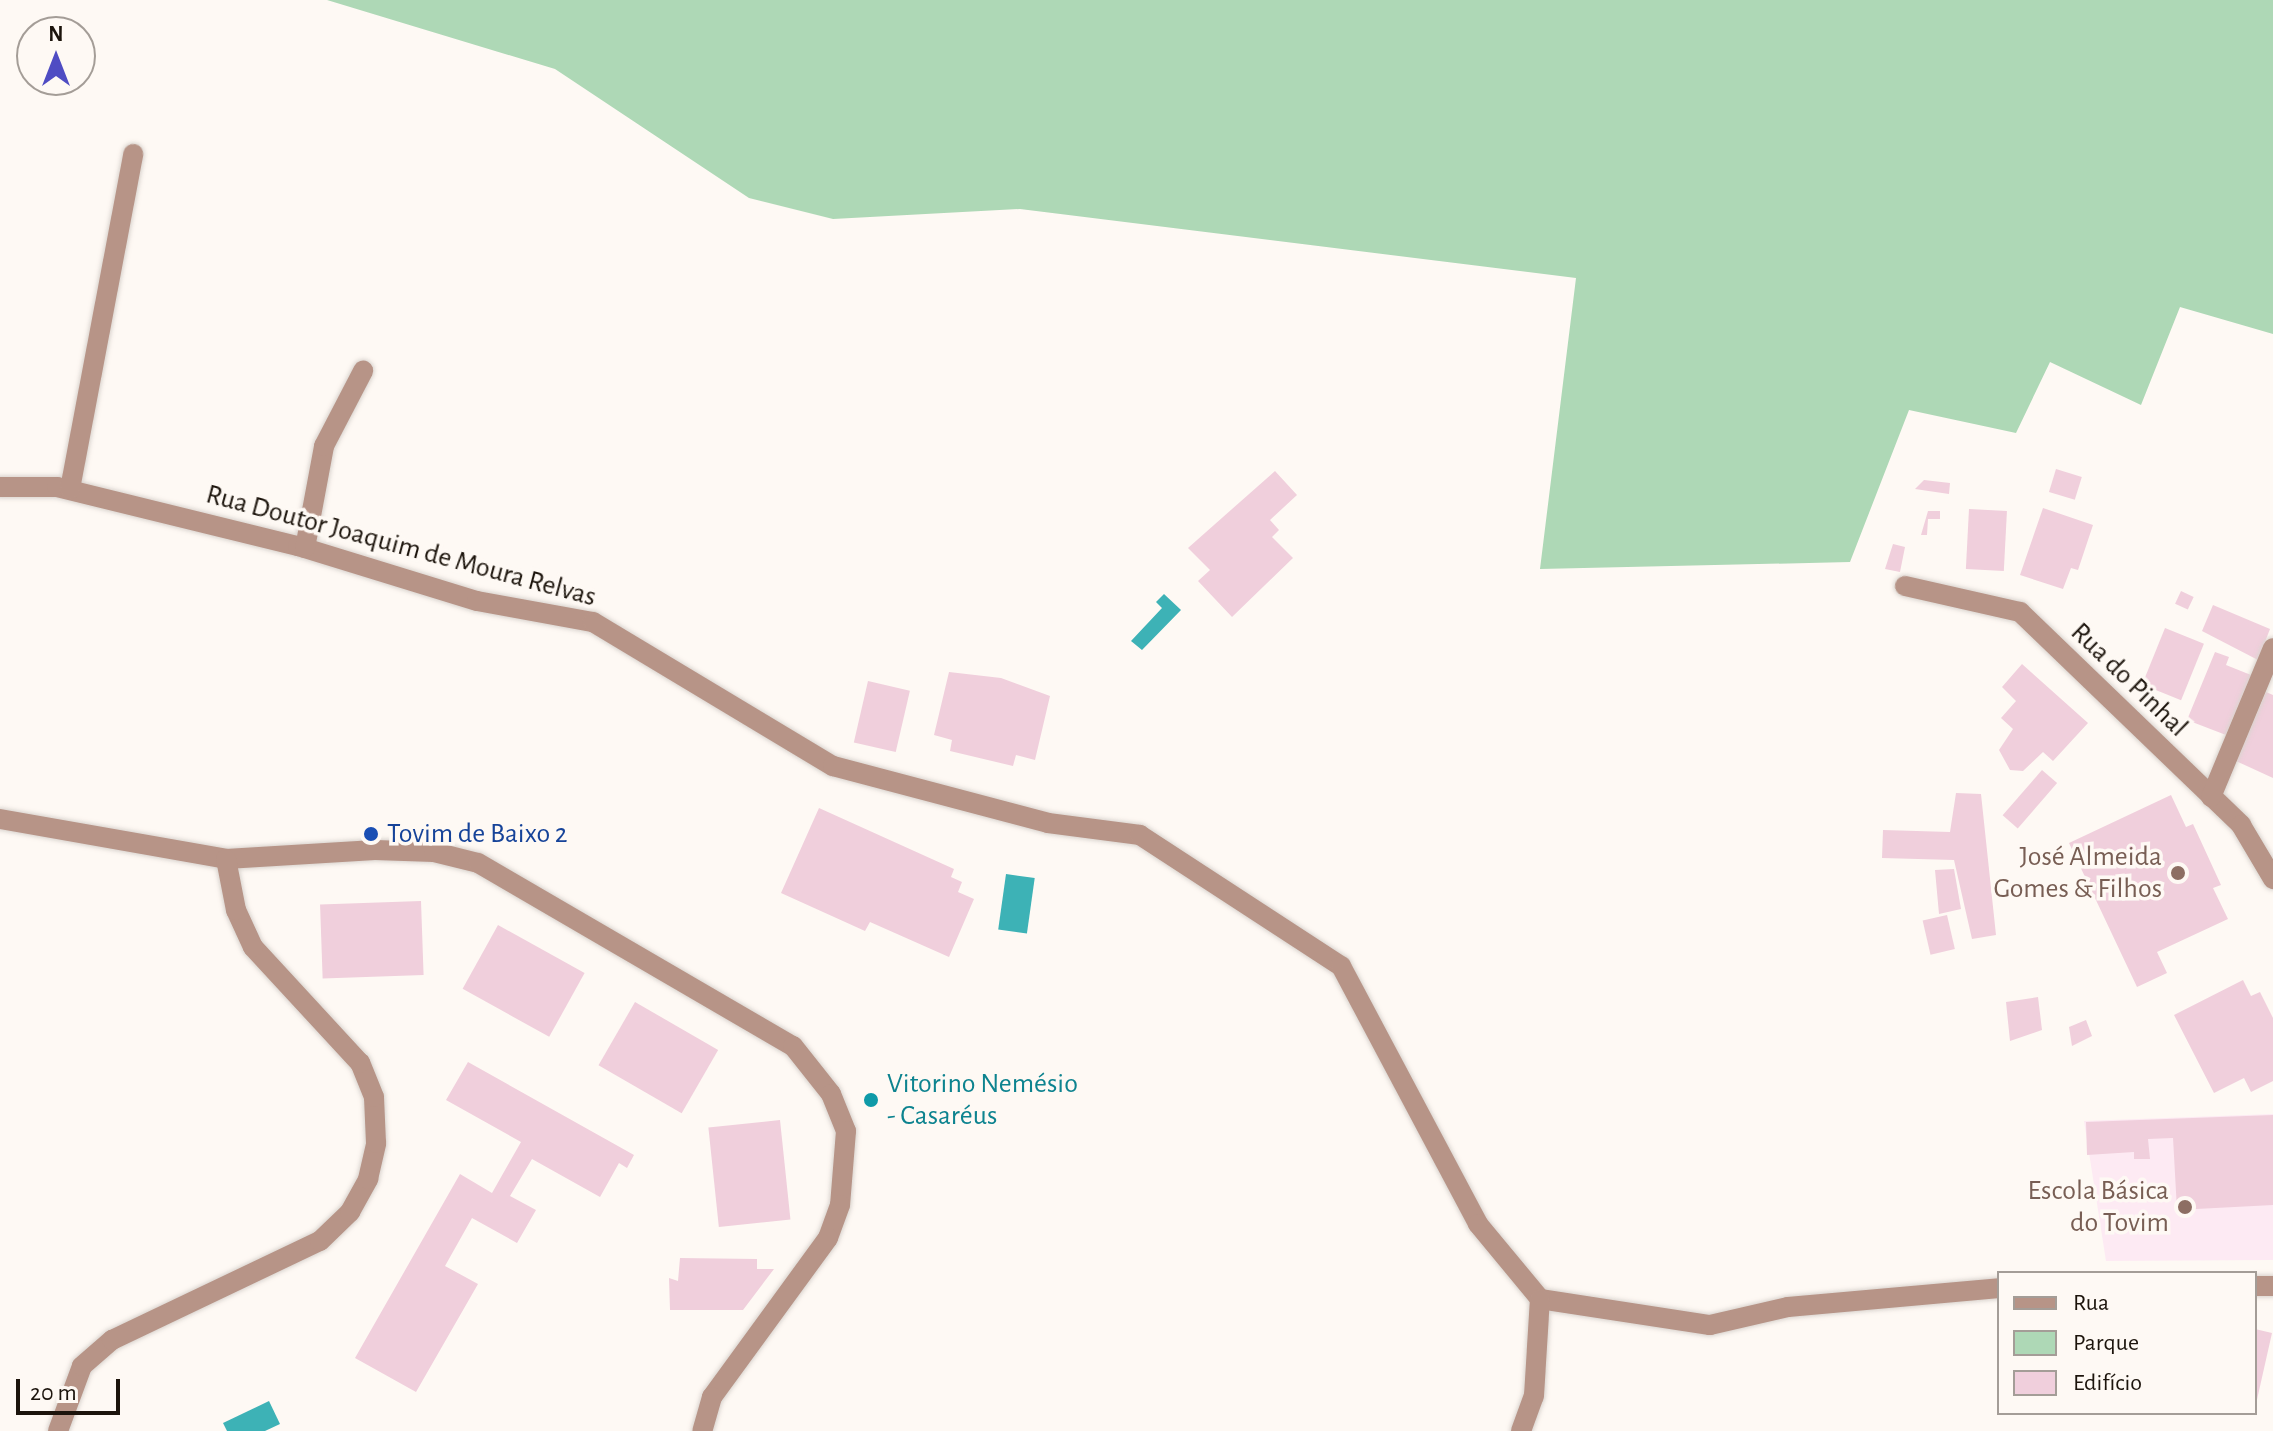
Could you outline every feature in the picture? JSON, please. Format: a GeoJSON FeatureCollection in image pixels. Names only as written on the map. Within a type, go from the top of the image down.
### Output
{"type":"FeatureCollection","features":[{"type":"Feature","properties":{"kind":"street"},"geometry":{"type":"LineString","coordinates":[[70,489],[133,154]]}},
{"type":"Feature","properties":{"kind":"street"},"geometry":{"type":"LineString","coordinates":[[305,548],[324,446],[363,371]]}},
{"type":"Feature","properties":{"kind":"street","name":"Rua Doutor Joaquim de Moura Relvas"},"geometry":{"type":"LineString","coordinates":[[0,487],[70,489],[305,548],[477,601],[593,622],[833,766],[1048,823],[1140,835],[1341,966],[1478,1224],[1540,1299]]}},
{"type":"Feature","properties":{"kind":"street","name":"Rua do Pinhal"},"geometry":{"type":"LineString","coordinates":[[1905,586],[2020,612],[2241,825],[2272,873]]}},
{"type":"Feature","properties":{"kind":"street"},"geometry":{"type":"LineString","coordinates":[[2211,797],[2273,648]]}},
{"type":"Feature","properties":{"kind":"street"},"geometry":{"type":"LineString","coordinates":[[0,819],[226,859],[375,850],[434,852],[478,863],[793,1046],[831,1094],[846,1131],[840,1205],[828,1238],[718,1387],[702,1431]]}},
{"type":"Feature","properties":{"kind":"street"},"geometry":{"type":"LineString","coordinates":[[58,1431],[82,1366],[112,1340],[320,1241],[350,1212],[368,1179],[376,1143],[374,1097],[360,1063],[253,947],[236,910],[226,859]]}},
{"type":"Feature","properties":{"kind":"street"},"geometry":{"type":"LineString","coordinates":[[1521,1431],[1534,1396],[1540,1299],[1710,1325],[1788,1307],[1997,1288]]}},
{"type":"Feature","properties":{"kind":"shaded area","name":"Escola Básica do Tovim"},"geometry":{"type":"Polygon","coordinates":[[[2273,1114],[2273,1260],[2106,1261],[2084,1121],[2273,1114]]]}},
{"type":"Feature","properties":{"kind":"green space"},"geometry":{"type":"Polygon","coordinates":[[[327,0],[2273,0],[2273,334],[2180,307],[2141,405],[2050,362],[2016,433],[1909,410],[1850,562],[1540,569],[1576,278],[1020,209],[833,219],[749,198],[555,69],[327,0]]]}},
{"type":"Feature","properties":{"kind":"water"},"geometry":{"type":"Polygon","coordinates":[[[1164,594],[1181,610],[1142,650],[1131,641],[1162,608],[1156,602],[1164,594]]]}},
{"type":"Feature","properties":{"kind":"water"},"geometry":{"type":"Polygon","coordinates":[[[1006,874],[1035,878],[1027,933],[998,929],[1006,874]]]}},
{"type":"Feature","properties":{"kind":"water"},"geometry":{"type":"Polygon","coordinates":[[[269,1401],[280,1424],[265,1431],[227,1431],[223,1423],[269,1401]]]}},
{"type":"Feature","properties":{"kind":"building"},"geometry":{"type":"Polygon","coordinates":[[[2056,469],[2082,477],[2075,500],[2049,492],[2056,469]]]}},
{"type":"Feature","properties":{"kind":"building"},"geometry":{"type":"Polygon","coordinates":[[[1275,471],[1297,495],[1270,520],[1279,530],[1272,537],[1293,558],[1232,617],[1198,581],[1210,570],[1188,548],[1275,471]]]}},
{"type":"Feature","properties":{"kind":"building"},"geometry":{"type":"Polygon","coordinates":[[[1924,480],[1950,483],[1949,494],[1915,489],[1924,480]]]}},
{"type":"Feature","properties":{"kind":"building"},"geometry":{"type":"Polygon","coordinates":[[[2043,508],[2093,525],[2078,570],[2071,568],[2063,589],[2020,575],[2043,508]]]}},
{"type":"Feature","properties":{"kind":"building"},"geometry":{"type":"Polygon","coordinates":[[[1969,509],[2007,511],[2004,571],[1966,569],[1969,509]]]}},
{"type":"Feature","properties":{"kind":"building"},"geometry":{"type":"Polygon","coordinates":[[[1928,511],[1940,511],[1940,519],[1928,519],[1927,535],[1921,535],[1928,511]]]}},
{"type":"Feature","properties":{"kind":"building"},"geometry":{"type":"Polygon","coordinates":[[[1893,544],[1905,547],[1900,572],[1885,569],[1893,544]]]}},
{"type":"Feature","properties":{"kind":"building"},"geometry":{"type":"Polygon","coordinates":[[[2181,591],[2194,597],[2188,610],[2175,604],[2181,591]]]}},
{"type":"Feature","properties":{"kind":"building"},"geometry":{"type":"Polygon","coordinates":[[[2213,605],[2270,629],[2258,660],[2202,631],[2213,605]]]}},
{"type":"Feature","properties":{"kind":"building"},"geometry":{"type":"Polygon","coordinates":[[[2165,628],[2204,644],[2181,700],[2142,685],[2165,628]]]}},
{"type":"Feature","properties":{"kind":"building"},"geometry":{"type":"Polygon","coordinates":[[[2215,652],[2229,657],[2226,665],[2251,675],[2226,735],[2187,720],[2215,652]]]}},
{"type":"Feature","properties":{"kind":"building"},"geometry":{"type":"Polygon","coordinates":[[[2022,664],[2088,723],[2053,761],[2043,752],[2023,771],[2010,770],[1999,750],[2013,729],[2001,718],[2016,701],[2002,687],[2022,664]]]}},
{"type":"Feature","properties":{"kind":"building"},"geometry":{"type":"Polygon","coordinates":[[[949,672],[1001,678],[1050,696],[1035,760],[1016,755],[1013,766],[950,751],[952,740],[934,735],[949,672]]]}},
{"type":"Feature","properties":{"kind":"building"},"geometry":{"type":"Polygon","coordinates":[[[868,681],[910,691],[896,752],[854,742],[868,681]]]}},
{"type":"Feature","properties":{"kind":"building"},"geometry":{"type":"Polygon","coordinates":[[[2266,692],[2273,695],[2273,778],[2236,761],[2266,692]]]}},
{"type":"Feature","properties":{"kind":"building"},"geometry":{"type":"Polygon","coordinates":[[[2042,770],[2057,783],[2018,828],[2003,815],[2042,770]]]}},
{"type":"Feature","properties":{"kind":"building"},"geometry":{"type":"Polygon","coordinates":[[[1956,793],[1981,794],[1996,935],[1972,939],[1954,860],[1882,858],[1883,830],[1950,832],[1956,793]]]}},
{"type":"Feature","properties":{"kind":"building"},"geometry":{"type":"Polygon","coordinates":[[[2171,795],[2186,827],[2193,824],[2221,885],[2213,888],[2228,919],[2157,952],[2167,973],[2137,987],[2069,843],[2171,795]]]}},
{"type":"Feature","properties":{"kind":"building"},"geometry":{"type":"Polygon","coordinates":[[[819,808],[954,869],[951,877],[962,882],[958,892],[974,899],[949,957],[870,922],[865,931],[781,893],[819,808]]]}},
{"type":"Feature","properties":{"kind":"building"},"geometry":{"type":"Polygon","coordinates":[[[1954,869],[1961,909],[1939,914],[1935,870],[1954,869]]]}},
{"type":"Feature","properties":{"kind":"building"},"geometry":{"type":"Polygon","coordinates":[[[421,901],[424,975],[323,978],[320,905],[421,901]]]}},
{"type":"Feature","properties":{"kind":"building"},"geometry":{"type":"Polygon","coordinates":[[[1947,915],[1955,949],[1931,955],[1923,921],[1947,915]]]}},
{"type":"Feature","properties":{"kind":"building"},"geometry":{"type":"Polygon","coordinates":[[[498,925],[585,973],[549,1037],[463,989],[498,925]]]}},
{"type":"Feature","properties":{"kind":"building"},"geometry":{"type":"Polygon","coordinates":[[[2243,980],[2251,996],[2260,992],[2273,1018],[2273,1081],[2251,1092],[2244,1078],[2214,1093],[2174,1015],[2243,980]]]}},
{"type":"Feature","properties":{"kind":"building"},"geometry":{"type":"Polygon","coordinates":[[[2038,997],[2042,1030],[2010,1041],[2006,1002],[2038,997]]]}},
{"type":"Feature","properties":{"kind":"building"},"geometry":{"type":"Polygon","coordinates":[[[635,1002],[718,1050],[682,1113],[598,1065],[635,1002]]]}},
{"type":"Feature","properties":{"kind":"building"},"geometry":{"type":"Polygon","coordinates":[[[2086,1020],[2092,1036],[2072,1046],[2069,1027],[2086,1020]]]}},
{"type":"Feature","properties":{"kind":"building"},"geometry":{"type":"Polygon","coordinates":[[[468,1062],[634,1155],[627,1168],[619,1163],[600,1197],[532,1159],[510,1196],[536,1210],[517,1243],[472,1218],[445,1266],[478,1284],[416,1392],[355,1358],[460,1174],[492,1193],[521,1142],[446,1100],[468,1062]]]}},
{"type":"Feature","properties":{"kind":"building"},"geometry":{"type":"Polygon","coordinates":[[[2273,1115],[2273,1205],[2177,1210],[2173,1138],[2148,1139],[2150,1159],[2134,1159],[2134,1152],[2087,1155],[2086,1122],[2273,1115]]]}},
{"type":"Feature","properties":{"kind":"building"},"geometry":{"type":"Polygon","coordinates":[[[780,1120],[790,1219],[719,1227],[708,1128],[780,1120]]]}},
{"type":"Feature","properties":{"kind":"building"},"geometry":{"type":"Polygon","coordinates":[[[680,1258],[757,1259],[757,1269],[774,1269],[743,1310],[670,1310],[669,1278],[678,1281],[680,1258]]]}},
{"type":"Feature","properties":{"kind":"building"},"geometry":{"type":"Polygon","coordinates":[[[2257,1329],[2272,1333],[2257,1400],[2257,1329]]]}},
{"type":"Feature","properties":{"kind":"place","name":"Tovim de Baixo 2"},"geometry":{"type":"Point","coordinates":[371,834]}},
{"type":"Feature","properties":{"kind":"place","name":"José Almeida Gomes & Filhos"},"geometry":{"type":"Point","coordinates":[2178,873]}},
{"type":"Feature","properties":{"kind":"place","name":"Vitorino Nemésio - Casaréus"},"geometry":{"type":"Point","coordinates":[871,1100]}},
{"type":"Feature","properties":{"kind":"place","name":"Escola Básica do Tovim"},"geometry":{"type":"Point","coordinates":[2185,1207]}}]}
